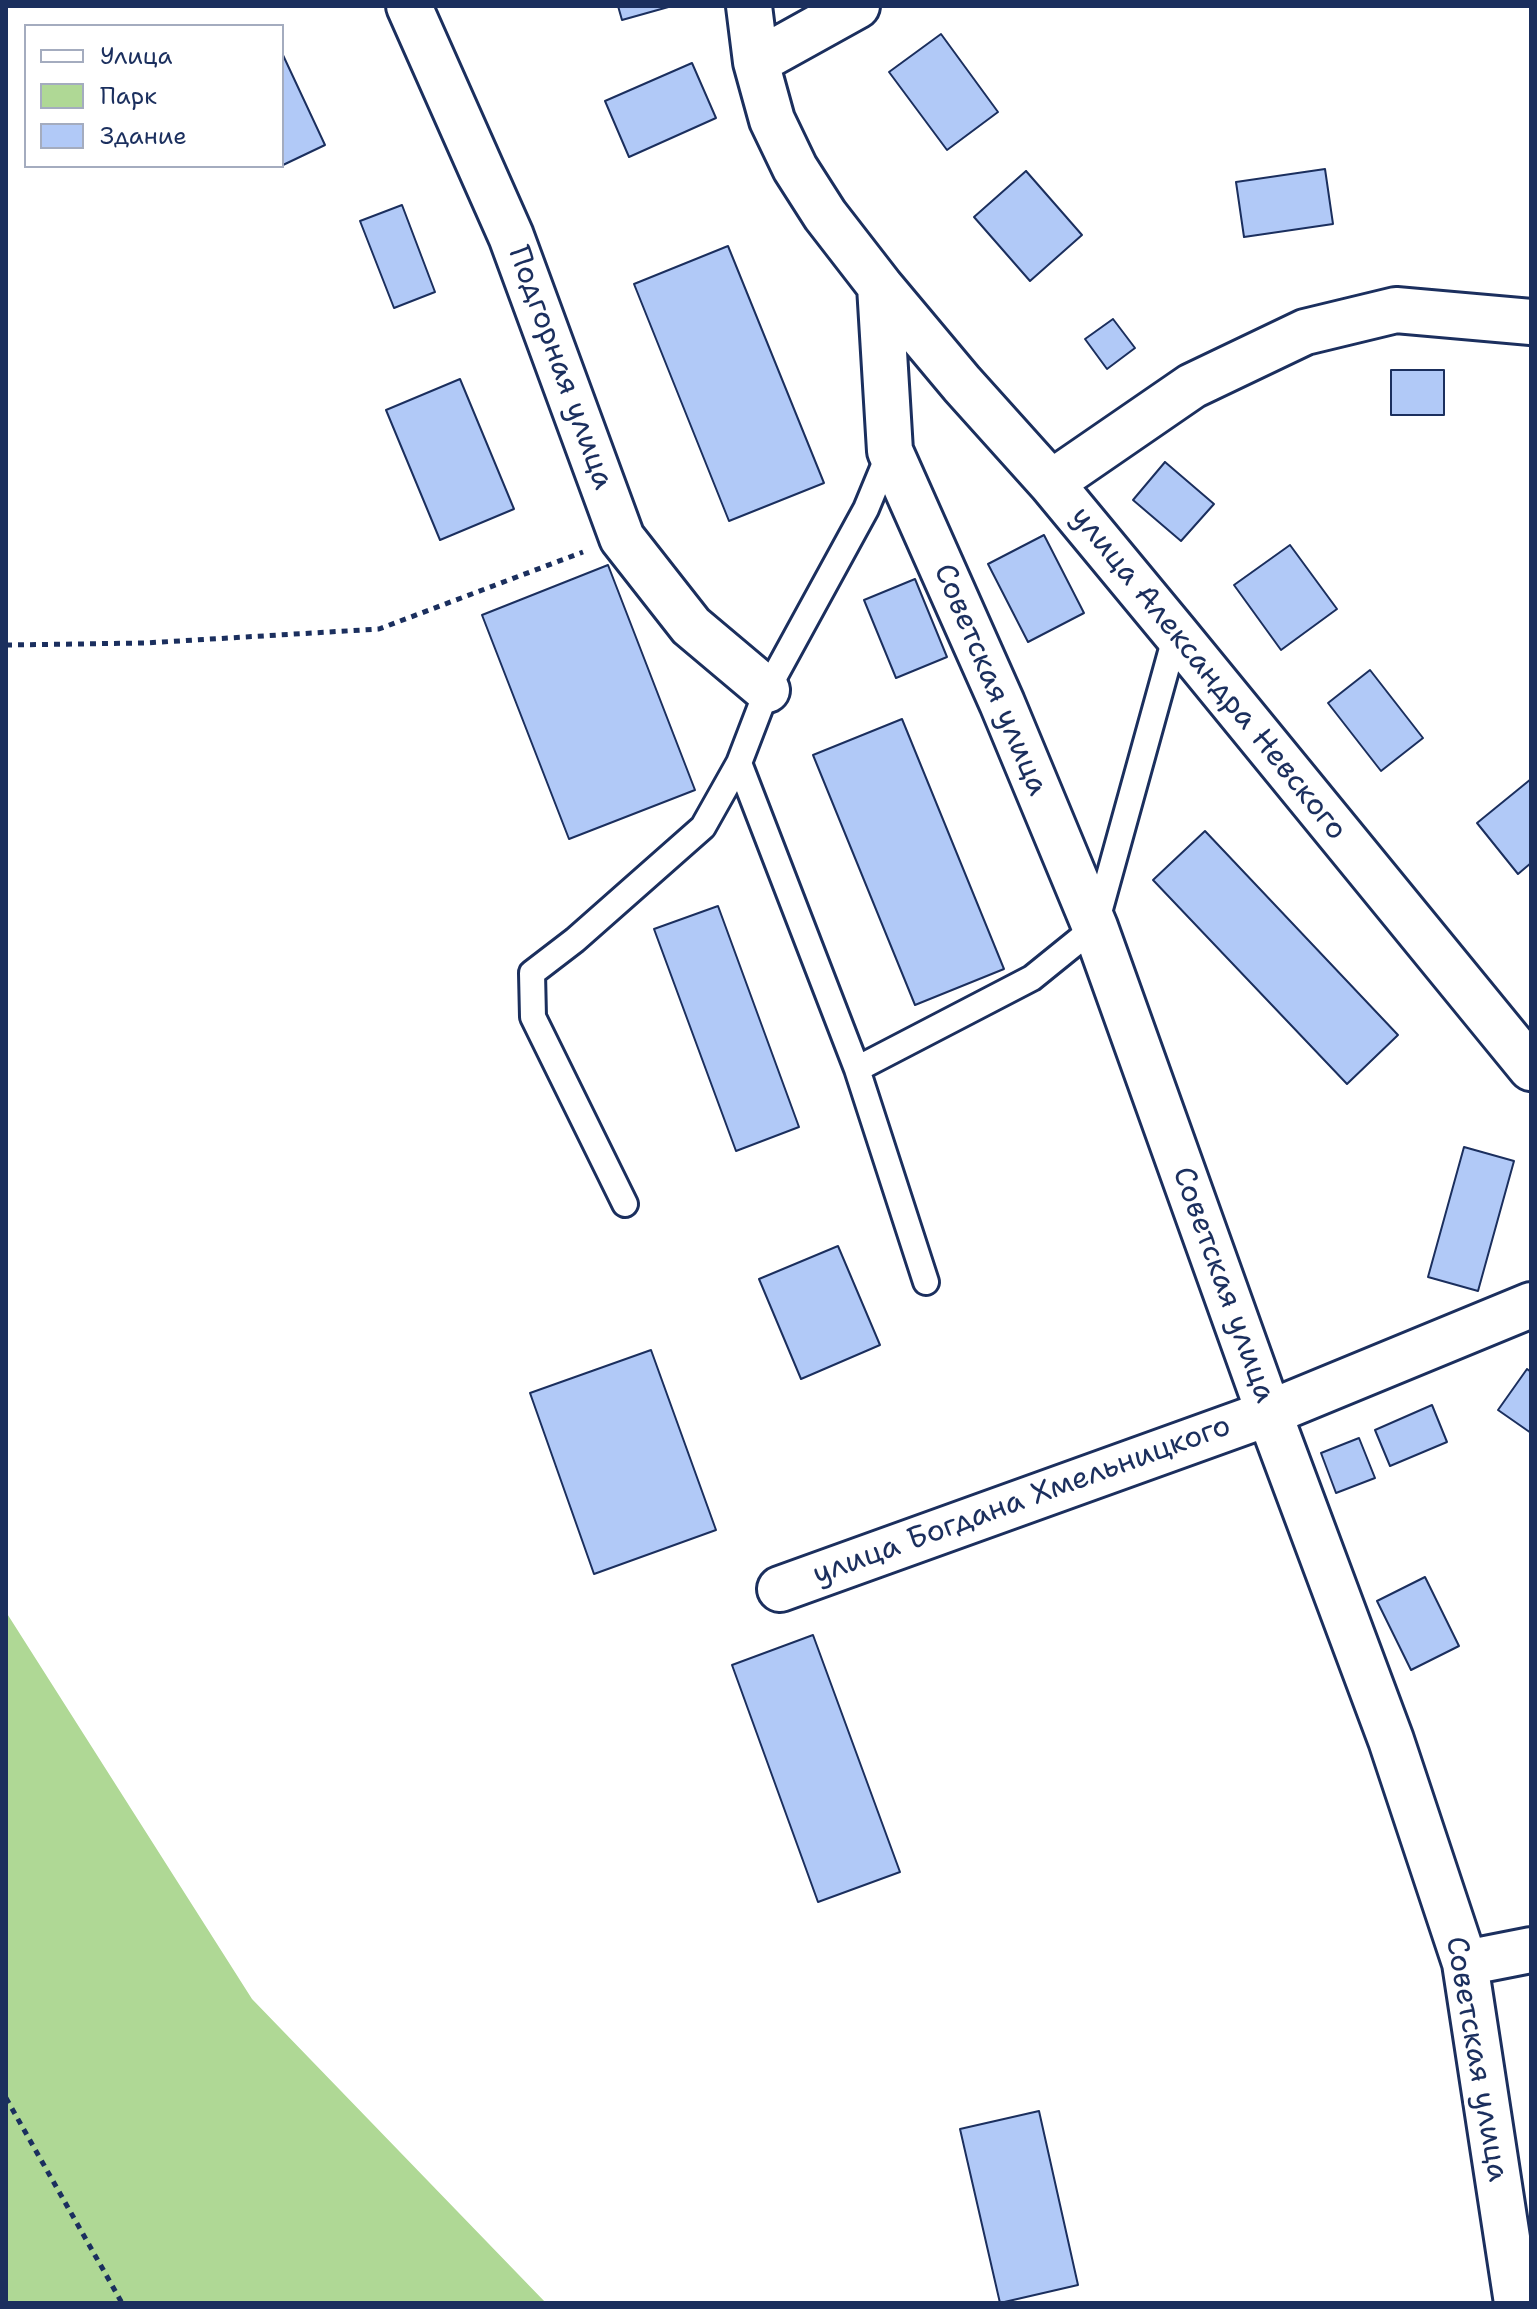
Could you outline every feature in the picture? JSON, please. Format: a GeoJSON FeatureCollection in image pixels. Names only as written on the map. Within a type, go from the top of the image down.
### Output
{"type":"FeatureCollection","features":[{"type":"Feature","properties":{"kind":"street","name":"Подгорная улица"},"geometry":{"type":"LineString","coordinates":[[409,6],[511,236],[622,538],[691,626],[767,690]]}},
{"type":"Feature","properties":{"kind":"street","name":"улица Александра Невского"},"geometry":{"type":"LineString","coordinates":[[749,6],[756,62],[772,120],[795,168],[825,215],[962,384],[1051,483],[1176,634],[1531,1068]]}},
{"type":"Feature","properties":{"kind":"street"},"geometry":{"type":"LineString","coordinates":[[756,62],[857,6]]}},
{"type":"Feature","properties":{"kind":"street","name":"Советская улица"},"geometry":{"type":"LineString","coordinates":[[880,286],[890,451],[1002,703],[1095,927],[1269,1413],[1391,1740],[1465,1963],[1517,2303]]}},
{"type":"Feature","properties":{"kind":"street"},"geometry":{"type":"LineString","coordinates":[[1051,483],[1192,386],[1305,332],[1396,310],[1531,322]]}},
{"type":"Feature","properties":{"kind":"street","name":"улица Богдана Хмельницкого"},"geometry":{"type":"LineString","coordinates":[[780,1589],[1269,1413],[1531,1305]]}},
{"type":"Feature","properties":{"kind":"street"},"geometry":{"type":"LineString","coordinates":[[1465,1963],[1531,1950]]}},
{"type":"Feature","properties":{"kind":"lane"},"geometry":{"type":"LineString","coordinates":[[625,1204],[533,1017],[532,973],[575,940],[703,827],[739,763],[767,690],[866,509],[890,451]]}},
{"type":"Feature","properties":{"kind":"lane"},"geometry":{"type":"LineString","coordinates":[[857,1069],[1032,978],[1095,927],[1176,634]]}},
{"type":"Feature","properties":{"kind":"lane"},"geometry":{"type":"LineString","coordinates":[[739,763],[857,1069],[926,1282]]}},
{"type":"Feature","properties":{"kind":"path"},"geometry":{"type":"LineString","coordinates":[[6,645],[145,643],[379,629],[622,538]]}},
{"type":"Feature","properties":{"kind":"path"},"geometry":{"type":"LineString","coordinates":[[6,2098],[122,2303]]}},
{"type":"Feature","properties":{"kind":"green space"},"geometry":{"type":"Polygon","coordinates":[[[6,1612],[252,1999],[546,2303],[6,2303],[6,1612]]]}},
{"type":"Feature","properties":{"kind":"building"},"geometry":{"type":"Polygon","coordinates":[[[618,6],[672,6],[622,20],[618,6]]]}},
{"type":"Feature","properties":{"kind":"building"},"geometry":{"type":"Polygon","coordinates":[[[941,34],[998,112],[947,150],[889,72],[941,34]]]}},
{"type":"Feature","properties":{"kind":"building"},"geometry":{"type":"Polygon","coordinates":[[[284,57],[325,145],[284,165],[284,57]]]}},
{"type":"Feature","properties":{"kind":"building"},"geometry":{"type":"Polygon","coordinates":[[[692,63],[716,118],[629,157],[605,101],[692,63]]]}},
{"type":"Feature","properties":{"kind":"building"},"geometry":{"type":"Polygon","coordinates":[[[1325,169],[1333,224],[1244,237],[1236,182],[1325,169]]]}},
{"type":"Feature","properties":{"kind":"building"},"geometry":{"type":"Polygon","coordinates":[[[1026,171],[1082,235],[1030,281],[974,217],[1026,171]]]}},
{"type":"Feature","properties":{"kind":"building"},"geometry":{"type":"Polygon","coordinates":[[[402,205],[435,292],[394,308],[360,221],[402,205]]]}},
{"type":"Feature","properties":{"kind":"building"},"geometry":{"type":"Polygon","coordinates":[[[728,246],[824,483],[729,521],[634,284],[728,246]]]}},
{"type":"Feature","properties":{"kind":"building"},"geometry":{"type":"Polygon","coordinates":[[[1113,319],[1135,348],[1107,369],[1085,339],[1113,319]]]}},
{"type":"Feature","properties":{"kind":"building"},"geometry":{"type":"Polygon","coordinates":[[[1391,370],[1444,370],[1444,415],[1391,415],[1391,370]]]}},
{"type":"Feature","properties":{"kind":"building"},"geometry":{"type":"Polygon","coordinates":[[[460,379],[514,509],[440,540],[386,410],[460,379]]]}},
{"type":"Feature","properties":{"kind":"building"},"geometry":{"type":"Polygon","coordinates":[[[1165,462],[1214,504],[1181,541],[1133,500],[1165,462]]]}},
{"type":"Feature","properties":{"kind":"building"},"geometry":{"type":"Polygon","coordinates":[[[1044,535],[1084,613],[1028,642],[988,564],[1044,535]]]}},
{"type":"Feature","properties":{"kind":"building"},"geometry":{"type":"Polygon","coordinates":[[[1290,545],[1337,609],[1281,650],[1234,585],[1290,545]]]}},
{"type":"Feature","properties":{"kind":"building"},"geometry":{"type":"Polygon","coordinates":[[[608,565],[695,790],[569,839],[482,615],[608,565]]]}},
{"type":"Feature","properties":{"kind":"building"},"geometry":{"type":"Polygon","coordinates":[[[915,579],[947,657],[896,678],[864,600],[915,579]]]}},
{"type":"Feature","properties":{"kind":"building"},"geometry":{"type":"Polygon","coordinates":[[[1370,670],[1423,738],[1381,771],[1328,703],[1370,670]]]}},
{"type":"Feature","properties":{"kind":"building"},"geometry":{"type":"Polygon","coordinates":[[[902,719],[1004,969],[915,1005],[813,755],[902,719]]]}},
{"type":"Feature","properties":{"kind":"building"},"geometry":{"type":"Polygon","coordinates":[[[1531,779],[1531,863],[1518,874],[1477,823],[1531,779]]]}},
{"type":"Feature","properties":{"kind":"building"},"geometry":{"type":"Polygon","coordinates":[[[1205,831],[1398,1035],[1347,1084],[1153,880],[1205,831]]]}},
{"type":"Feature","properties":{"kind":"building"},"geometry":{"type":"Polygon","coordinates":[[[718,906],[799,1127],[736,1151],[654,929],[718,906]]]}},
{"type":"Feature","properties":{"kind":"building"},"geometry":{"type":"Polygon","coordinates":[[[1464,1147],[1514,1161],[1478,1291],[1428,1277],[1464,1147]]]}},
{"type":"Feature","properties":{"kind":"building"},"geometry":{"type":"Polygon","coordinates":[[[838,1246],[880,1345],[801,1379],[759,1279],[838,1246]]]}},
{"type":"Feature","properties":{"kind":"building"},"geometry":{"type":"Polygon","coordinates":[[[651,1350],[716,1530],[594,1574],[530,1393],[651,1350]]]}},
{"type":"Feature","properties":{"kind":"building"},"geometry":{"type":"Polygon","coordinates":[[[1527,1369],[1531,1372],[1531,1433],[1498,1410],[1527,1369]]]}},
{"type":"Feature","properties":{"kind":"building"},"geometry":{"type":"Polygon","coordinates":[[[1432,1405],[1447,1442],[1390,1466],[1375,1430],[1432,1405]]]}},
{"type":"Feature","properties":{"kind":"building"},"geometry":{"type":"Polygon","coordinates":[[[1359,1438],[1375,1478],[1336,1493],[1321,1453],[1359,1438]]]}},
{"type":"Feature","properties":{"kind":"building"},"geometry":{"type":"Polygon","coordinates":[[[1425,1577],[1459,1646],[1411,1670],[1377,1601],[1425,1577]]]}},
{"type":"Feature","properties":{"kind":"building"},"geometry":{"type":"Polygon","coordinates":[[[813,1635],[900,1872],[818,1902],[732,1665],[813,1635]]]}},
{"type":"Feature","properties":{"kind":"building"},"geometry":{"type":"Polygon","coordinates":[[[1039,2111],[1078,2285],[1000,2303],[960,2129],[1039,2111]]]}}]}
